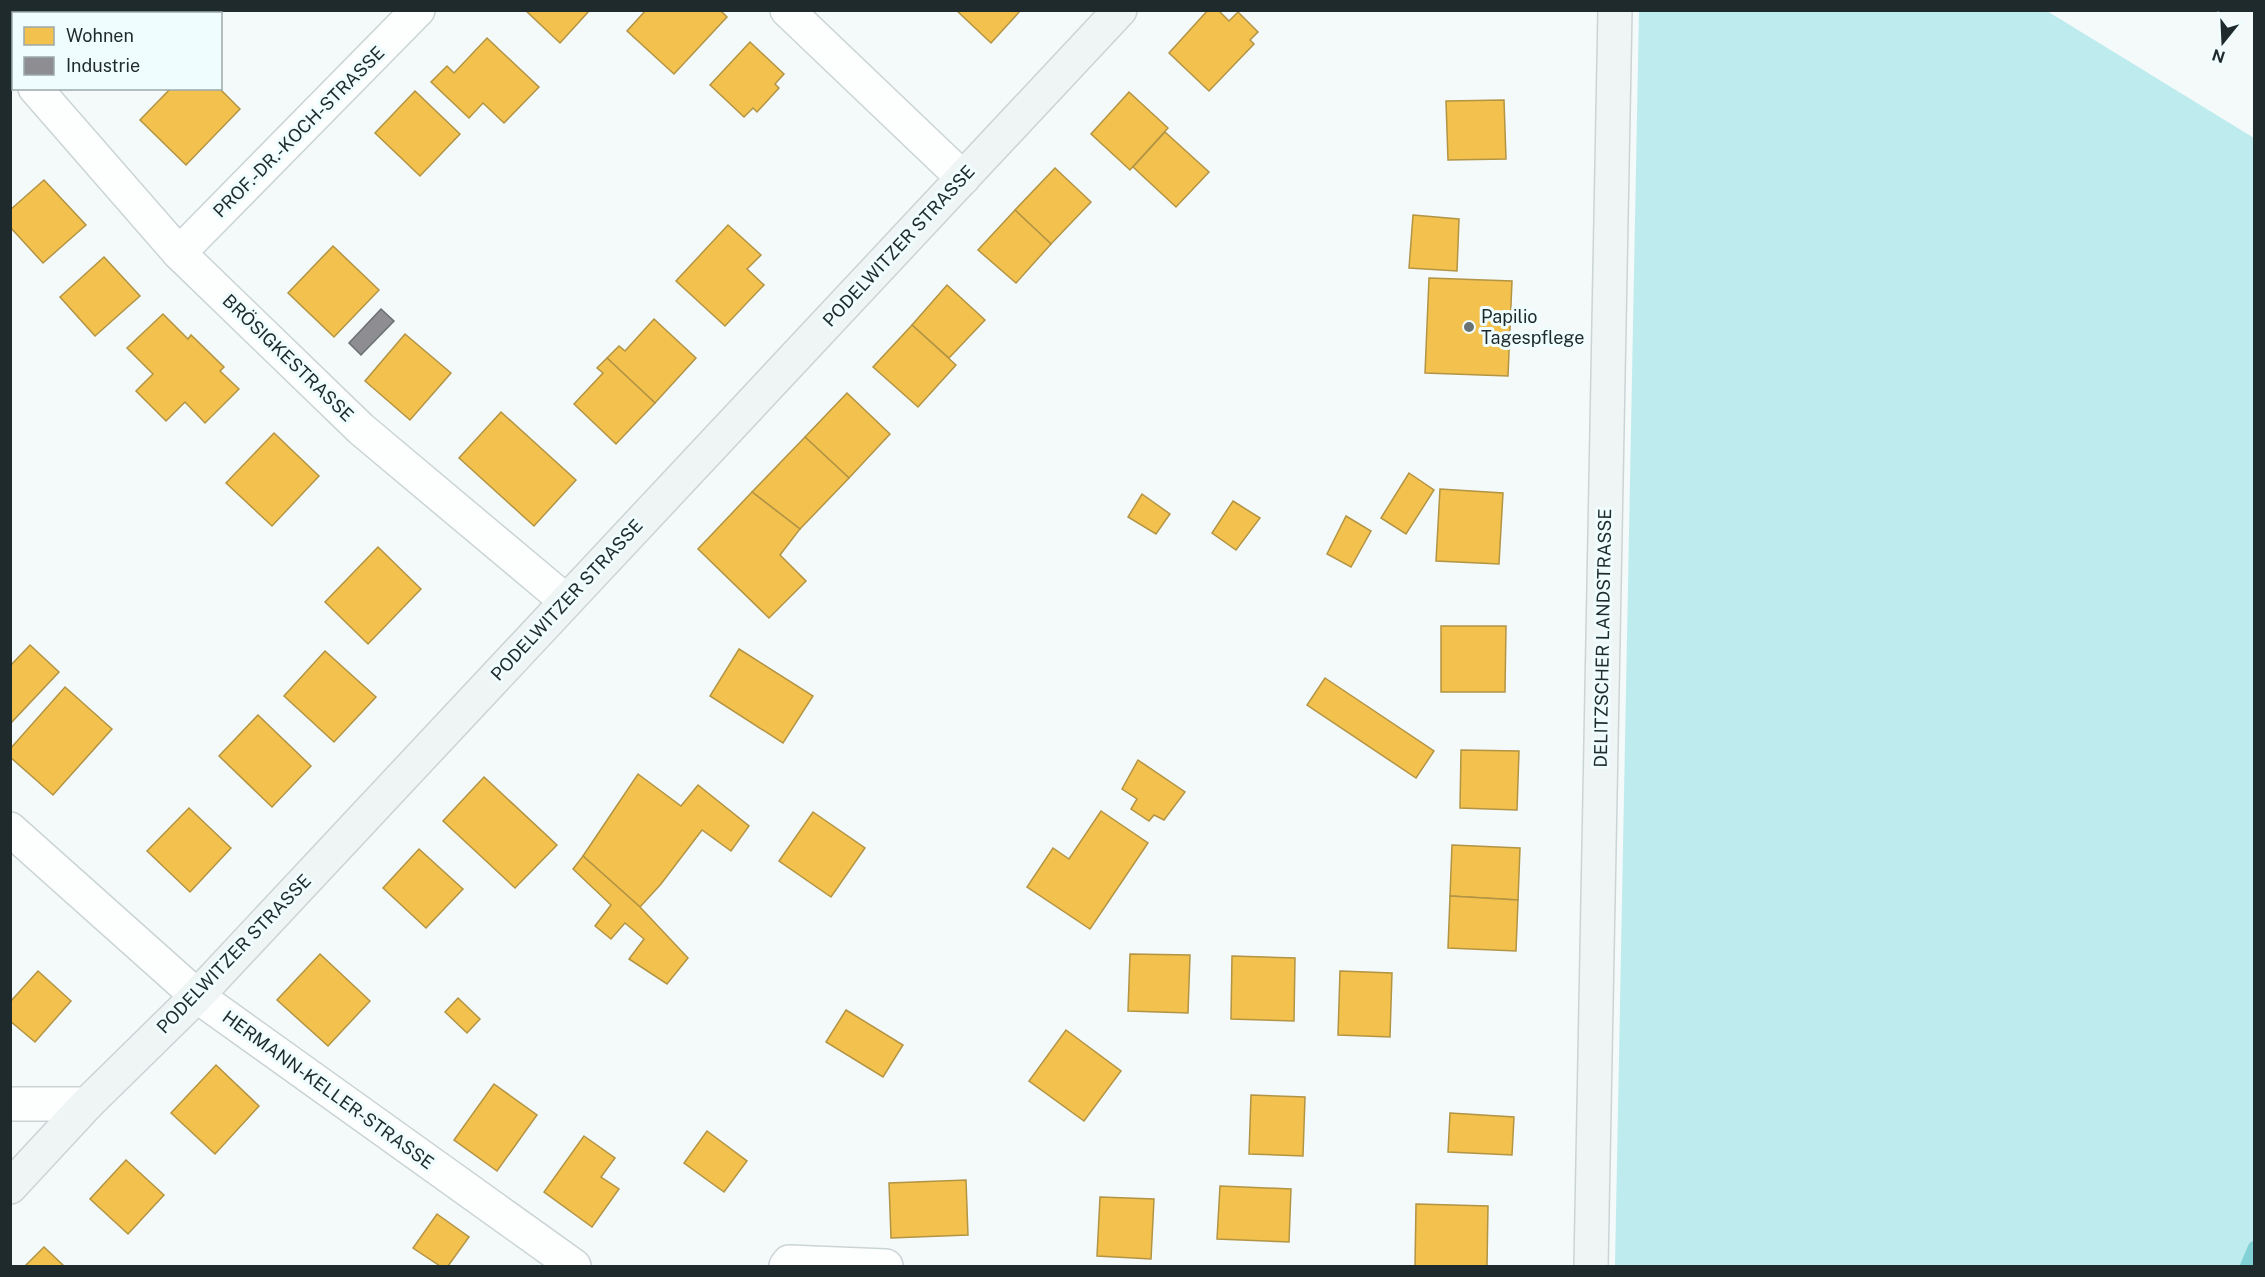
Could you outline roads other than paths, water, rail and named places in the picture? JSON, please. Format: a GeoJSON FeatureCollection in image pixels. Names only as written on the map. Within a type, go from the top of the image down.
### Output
{"type":"FeatureCollection","features":[{"type":"Feature","properties":{"kind":"street","name":"PROF.-DR.-KOCH-STRASSE"},"geometry":{"type":"LineString","coordinates":[[179,253],[418,10]]}},
{"type":"Feature","properties":{"kind":"street"},"geometry":{"type":"LineString","coordinates":[[788,10],[963,178]]}},
{"type":"Feature","properties":{"kind":"street","name":"PODELWITZER STRASSE"},"geometry":{"type":"LineString","coordinates":[[10,1187],[87,1104],[197,996],[1120,10]]}},
{"type":"Feature","properties":{"kind":"street","name":"DELITZSCHER LANDSTRASSE"},"geometry":{"type":"LineString","coordinates":[[1591,1266],[1615,10]]}},
{"type":"Feature","properties":{"kind":"street","name":"BRÖSIGKESTRASSE"},"geometry":{"type":"LineString","coordinates":[[37,90],[179,253],[362,429],[566,601]]}},
{"type":"Feature","properties":{"kind":"street","name":"HERMANN-KELLER-STRASSE"},"geometry":{"type":"LineString","coordinates":[[10,829],[197,996],[574,1266]]}},
{"type":"Feature","properties":{"kind":"street"},"geometry":{"type":"LineString","coordinates":[[10,1104],[87,1104]]}},
{"type":"Feature","properties":{"kind":"street"},"geometry":{"type":"LineString","coordinates":[[786,1266],[789,1262],[886,1266]]}},
{"type":"Feature","properties":{"kind":"waterway"},"geometry":{"type":"LineString","coordinates":[[2246,1266],[2254,1247]]}},
{"type":"Feature","properties":{"kind":"place","name":"Papilio Tagespflege"},"geometry":{"type":"Point","coordinates":[1469,327]}}]}
